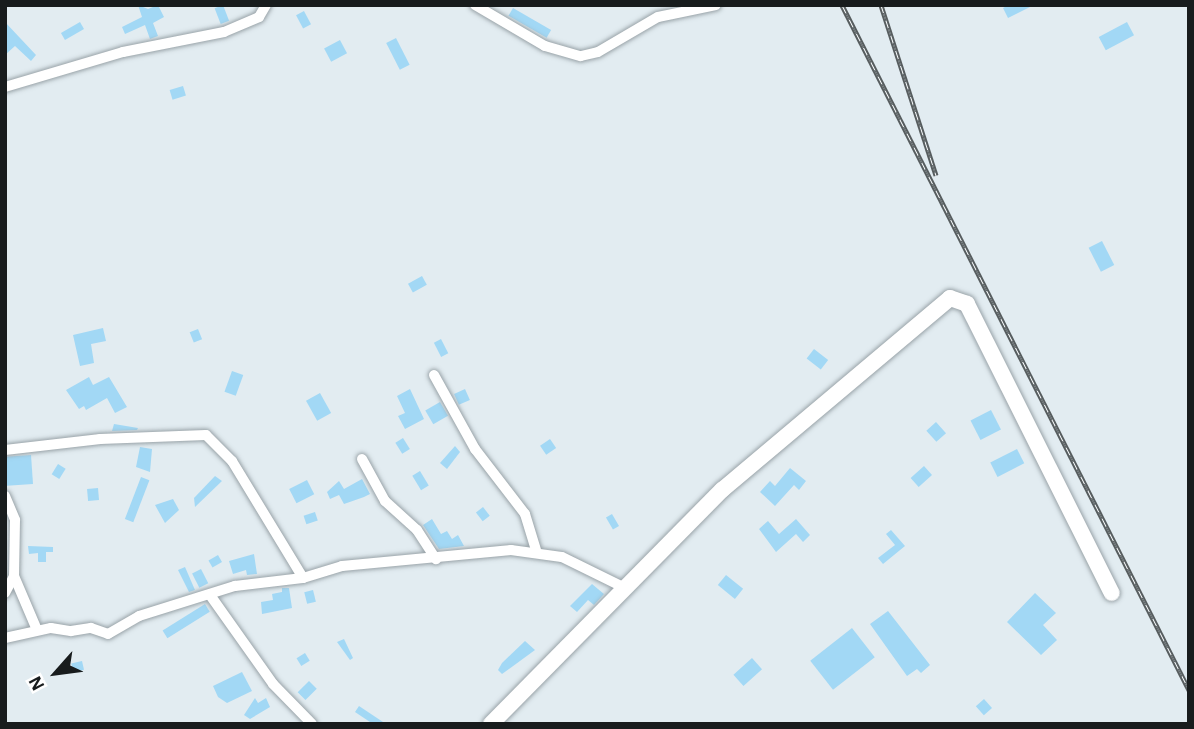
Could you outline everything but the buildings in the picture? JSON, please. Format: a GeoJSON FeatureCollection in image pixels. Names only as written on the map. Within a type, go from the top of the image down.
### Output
{"type":"FeatureCollection","features":[{"type":"Feature","properties":{"kind":"street"},"geometry":{"type":"LineString","coordinates":[[5,88],[123,52],[224,32],[259,18],[266,5]]}},
{"type":"Feature","properties":{"kind":"street"},"geometry":{"type":"LineString","coordinates":[[475,5],[545,46],[581,56],[598,52],[658,17],[716,5]]}},
{"type":"Feature","properties":{"kind":"street"},"geometry":{"type":"LineString","coordinates":[[491,724],[769,449],[941,303],[961,298],[1112,593]]}},
{"type":"Feature","properties":{"kind":"street"},"geometry":{"type":"LineString","coordinates":[[434,375],[475,449],[525,514],[536,551]]}},
{"type":"Feature","properties":{"kind":"street"},"geometry":{"type":"LineString","coordinates":[[5,450],[100,439],[206,435],[232,461],[303,578]]}},
{"type":"Feature","properties":{"kind":"street"},"geometry":{"type":"LineString","coordinates":[[362,459],[385,501],[417,530],[436,559]]}},
{"type":"Feature","properties":{"kind":"street"},"geometry":{"type":"LineString","coordinates":[[5,496],[15,520],[14,576],[37,630]]}},
{"type":"Feature","properties":{"kind":"street"},"geometry":{"type":"LineString","coordinates":[[5,638],[37,630],[91,628],[108,634],[139,616],[236,586],[303,578],[342,566],[536,551],[605,574],[627,589]]}},
{"type":"Feature","properties":{"kind":"street"},"geometry":{"type":"LineString","coordinates":[[5,593],[14,576]]}},
{"type":"Feature","properties":{"kind":"street"},"geometry":{"type":"LineString","coordinates":[[210,595],[273,684],[312,724]]}},
{"type":"Feature","properties":{"kind":"railway"},"geometry":{"type":"LineString","coordinates":[[842,5],[1189,690]]}},
{"type":"Feature","properties":{"kind":"railway"},"geometry":{"type":"LineString","coordinates":[[881,5],[936,175]]}}]}
